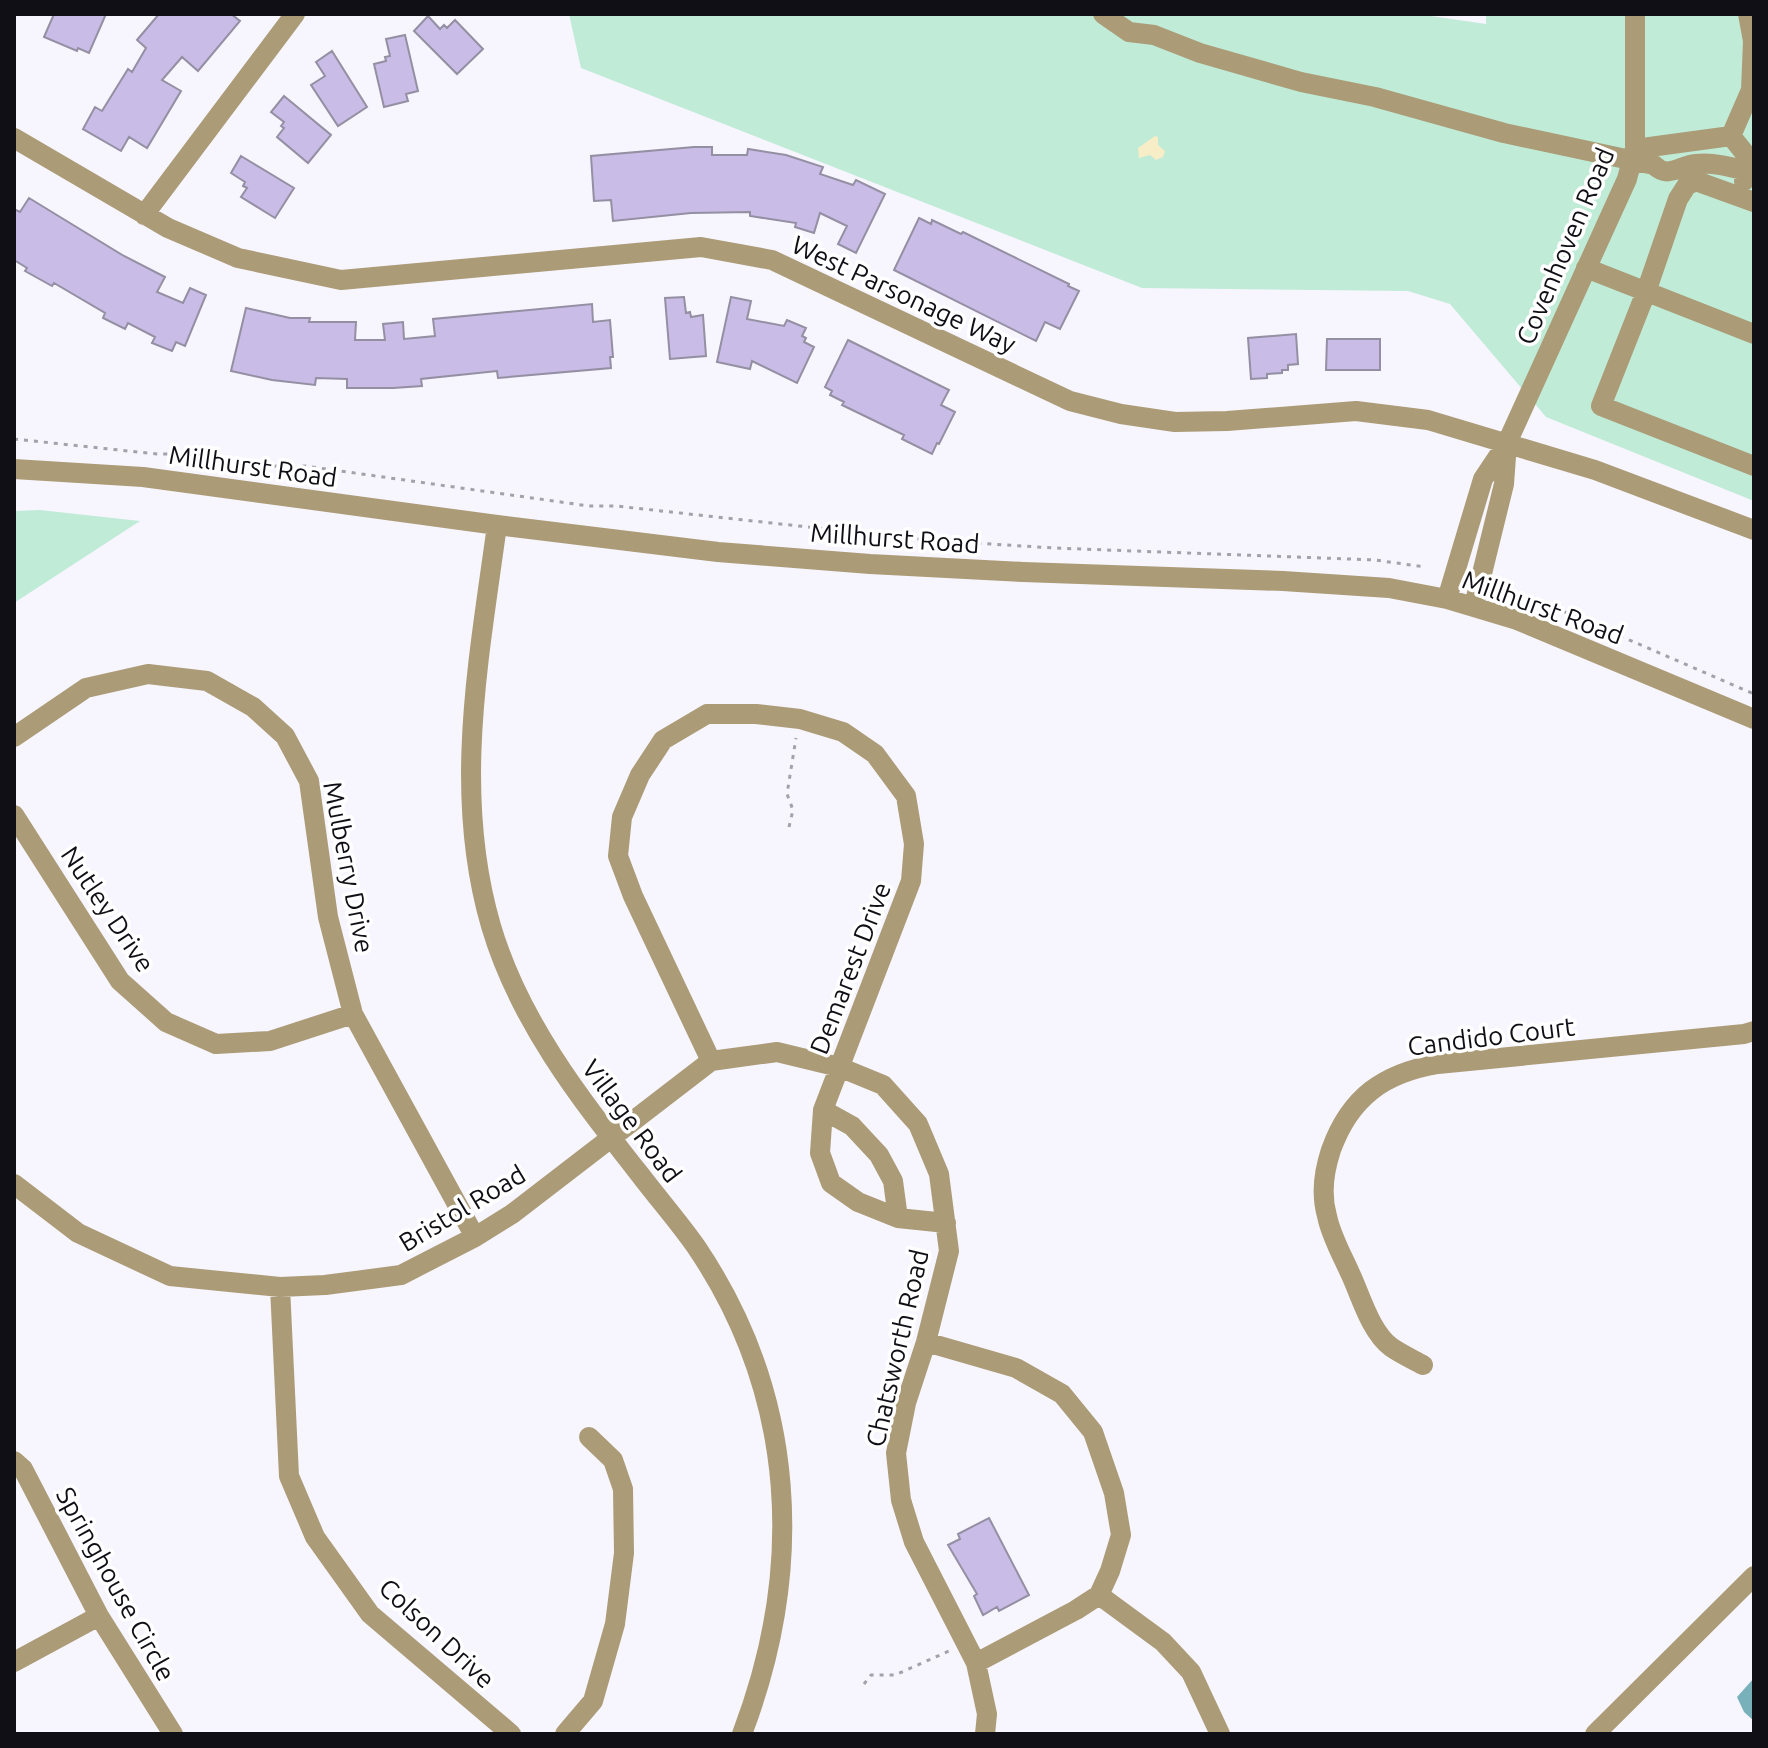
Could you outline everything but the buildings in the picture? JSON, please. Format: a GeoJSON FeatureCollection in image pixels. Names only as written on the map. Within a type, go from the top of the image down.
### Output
{"type":"FeatureCollection","features":[{"type":"Feature","properties":{"kind":"street"},"geometry":{"type":"LineString","coordinates":[[144,215],[295,14]]}},
{"type":"Feature","properties":{"kind":"street"},"geometry":{"type":"LineString","coordinates":[[1103,14],[1129,32],[1154,35],[1200,53],[1301,82],[1375,97],[1504,133],[1634,154],[1666,173],[1686,165],[1710,163],[1751,168]]}},
{"type":"Feature","properties":{"kind":"street","name":"Covenhoven Road"},"geometry":{"type":"LineString","coordinates":[[1447,599],[1483,479],[1507,443],[1627,179],[1634,154],[1635,14]]}},
{"type":"Feature","properties":{"kind":"street"},"geometry":{"type":"LineString","coordinates":[[1731,136],[1751,90],[1753,41],[1748,14]]}},
{"type":"Feature","properties":{"kind":"street"},"geometry":{"type":"LineString","coordinates":[[1634,154],[1731,136]]}},
{"type":"Feature","properties":{"kind":"street"},"geometry":{"type":"LineString","coordinates":[[1731,136],[1751,168],[1746,199],[1696,181],[1687,185],[1678,199],[1646,292],[1601,406],[1754,466]]}},
{"type":"Feature","properties":{"kind":"street","name":"West Parsonage Way"},"geometry":{"type":"LineString","coordinates":[[14,138],[168,228],[238,258],[341,280],[701,247],[772,260],[1070,401],[1121,414],[1175,422],[1356,411],[1428,420],[1595,470],[1754,530]]}},
{"type":"Feature","properties":{"kind":"street"},"geometry":{"type":"LineString","coordinates":[[1586,268],[1754,334]]}},
{"type":"Feature","properties":{"kind":"street","name":"Covenhoven Road"},"geometry":{"type":"LineString","coordinates":[[1474,606],[1504,484],[1507,443]]}},
{"type":"Feature","properties":{"kind":"street","name":"Millhurst Road"},"geometry":{"type":"LineString","coordinates":[[14,469],[143,477],[718,552],[870,564],[1389,588],[1474,606],[1584,647],[1754,719]]}},
{"type":"Feature","properties":{"kind":"street","name":"Village Road"},"geometry":{"type":"LineString","coordinates":[[497,525],[470,748],[473,843],[492,928],[527,1015],[549,1053],[696,1246],[719,1284],[757,1368],[768,1407],[782,1505],[782,1554],[771,1644],[742,1734]]}},
{"type":"Feature","properties":{"kind":"street","name":"Mulberry Drive"},"geometry":{"type":"LineString","coordinates":[[14,737],[86,688],[148,674],[207,681],[253,707],[285,736],[309,781],[328,917],[353,1014],[475,1237]]}},
{"type":"Feature","properties":{"kind":"street","name":"Demarest Drive"},"geometry":{"type":"LineString","coordinates":[[711,1061],[633,896],[618,856],[622,817],[640,775],[663,740],[707,714],[756,714],[800,719],[843,732],[875,754],[906,796],[914,844],[911,881],[823,1110],[820,1153],[831,1183],[858,1202],[898,1218],[946,1223]]}},
{"type":"Feature","properties":{"kind":"street","name":"Nutley Drive"},"geometry":{"type":"LineString","coordinates":[[14,815],[120,981],[166,1022],[216,1044],[270,1041],[353,1014]]}},
{"type":"Feature","properties":{"kind":"street","name":"Candido Court"},"geometry":{"type":"LineString","coordinates":[[1423,1365],[1389,1345],[1375,1328],[1327,1217],[1323,1191],[1328,1159],[1346,1116],[1365,1095],[1391,1077],[1426,1066],[1754,1031]]}},
{"type":"Feature","properties":{"kind":"street","name":"Chatsworth Road"},"geometry":{"type":"LineString","coordinates":[[711,1061],[777,1052],[839,1067],[883,1085],[918,1124],[939,1174],[949,1251],[926,1342],[906,1403],[896,1453],[901,1500],[914,1542],[976,1663],[987,1714],[985,1734]]}},
{"type":"Feature","properties":{"kind":"street"},"geometry":{"type":"LineString","coordinates":[[612,1139],[711,1061]]}},
{"type":"Feature","properties":{"kind":"street"},"geometry":{"type":"LineString","coordinates":[[823,1110],[852,1126],[879,1155],[893,1181],[898,1218]]}},
{"type":"Feature","properties":{"kind":"street","name":"Bristol Road"},"geometry":{"type":"LineString","coordinates":[[14,1184],[78,1233],[170,1276],[280,1287],[325,1285],[401,1275],[512,1214],[612,1139]]}},
{"type":"Feature","properties":{"kind":"street","name":"Colson Drive"},"geometry":{"type":"LineString","coordinates":[[280,1287],[289,1476],[315,1537],[370,1614],[511,1734]]}},
{"type":"Feature","properties":{"kind":"street"},"geometry":{"type":"LineString","coordinates":[[926,1342],[1016,1368],[1062,1394],[1093,1432],[1114,1493],[1121,1535],[1099,1595],[976,1663]]}},
{"type":"Feature","properties":{"kind":"street"},"geometry":{"type":"LineString","coordinates":[[565,1734],[593,1701],[615,1624],[624,1553],[623,1489],[613,1460],[589,1437]]}},
{"type":"Feature","properties":{"kind":"street","name":"Springhouse Circle"},"geometry":{"type":"LineString","coordinates":[[14,1461],[23,1469],[99,1616],[173,1734]]}},
{"type":"Feature","properties":{"kind":"street"},"geometry":{"type":"LineString","coordinates":[[1595,1734],[1754,1576]]}},
{"type":"Feature","properties":{"kind":"street"},"geometry":{"type":"LineString","coordinates":[[1099,1595],[1163,1642],[1191,1672],[1220,1734]]}},
{"type":"Feature","properties":{"kind":"street"},"geometry":{"type":"LineString","coordinates":[[14,1662],[99,1616]]}},
{"type":"Feature","properties":{"kind":"path"},"geometry":{"type":"LineString","coordinates":[[14,439],[157,454],[191,454],[288,468],[305,466],[589,506],[616,506],[927,540],[1375,560],[1425,567]]}},
{"type":"Feature","properties":{"kind":"path"},"geometry":{"type":"LineString","coordinates":[[1528,596],[1754,694]]}},
{"type":"Feature","properties":{"kind":"path"},"geometry":{"type":"LineString","coordinates":[[789,827],[793,810],[787,794],[800,719]]}},
{"type":"Feature","properties":{"kind":"path"},"geometry":{"type":"LineString","coordinates":[[864,1684],[871,1675],[895,1675],[967,1642]]}},
{"type":"Feature","properties":{"kind":"green space"},"geometry":{"type":"Polygon","coordinates":[[[569,14],[1417,14],[1486,24],[1486,14],[1754,14],[1754,501],[1546,417],[1450,304],[1408,291],[1142,288],[581,68],[569,14]]]}},
{"type":"Feature","properties":{"kind":"green space"},"geometry":{"type":"Polygon","coordinates":[[[40,510],[140,521],[14,603],[14,511],[40,510]]]}},
{"type":"Feature","properties":{"kind":"sand"},"geometry":{"type":"Polygon","coordinates":[[[1158,137],[1158,145],[1165,151],[1163,157],[1156,160],[1150,155],[1139,158],[1138,148],[1158,137]]]}},
{"type":"Feature","properties":{"kind":"water"},"geometry":{"type":"Polygon","coordinates":[[[1754,1678],[1754,1721],[1744,1712],[1737,1697],[1754,1678]]]}}]}
